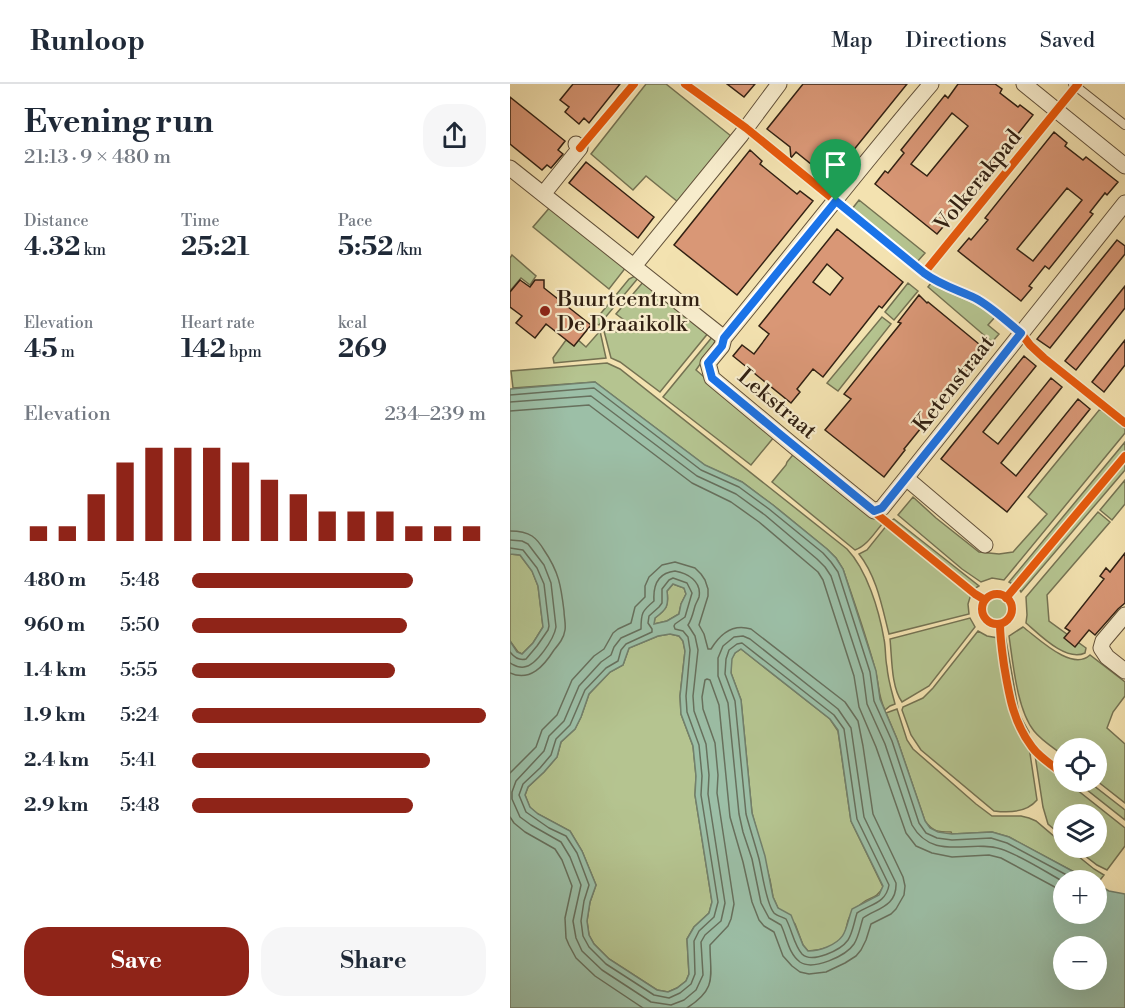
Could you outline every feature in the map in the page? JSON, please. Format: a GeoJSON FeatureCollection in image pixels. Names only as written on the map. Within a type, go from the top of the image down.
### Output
{"type":"FeatureCollection","features":[{"type":"Feature","properties":{"kind":"street"},"geometry":{"type":"LineString","coordinates":[[634,266],[741,135],[779,84]]}},
{"type":"Feature","properties":{"kind":"street"},"geometry":{"type":"LineString","coordinates":[[510,168],[724,338],[931,84]]}},
{"type":"Feature","properties":{"kind":"street"},"geometry":{"type":"LineString","coordinates":[[1024,84],[1125,166]]}},
{"type":"Feature","properties":{"kind":"street"},"geometry":{"type":"LineString","coordinates":[[549,197],[580,148],[576,144]]}},
{"type":"Feature","properties":{"kind":"street","name":"Ketenstraat"},"geometry":{"type":"LineString","coordinates":[[906,478],[1125,203]]}},
{"type":"Feature","properties":{"kind":"street","name":"Lekstraat"},"geometry":{"type":"LineString","coordinates":[[724,338],[722,346],[708,363],[712,378],[874,511],[882,508],[906,478]]}},
{"type":"Feature","properties":{"kind":"street"},"geometry":{"type":"LineString","coordinates":[[906,478],[985,545]]}},
{"type":"Feature","properties":{"kind":"street"},"geometry":{"type":"LineString","coordinates":[[1125,615],[1103,641],[1101,648],[1107,657],[1125,671]]}},
{"type":"Feature","properties":{"kind":"lane"},"geometry":{"type":"LineString","coordinates":[[1073,84],[1125,125]]}},
{"type":"Feature","properties":{"kind":"shaded area"},"geometry":{"type":"Polygon","coordinates":[[[646,84],[666,84],[731,136],[678,202],[646,176],[633,190],[591,154],[646,84]]]}},
{"type":"Feature","properties":{"kind":"shaded area"},"geometry":{"type":"Polygon","coordinates":[[[859,200],[925,253],[917,262],[852,209],[859,200]]]}},
{"type":"Feature","properties":{"kind":"shaded area"},"geometry":{"type":"Polygon","coordinates":[[[551,206],[627,266],[609,289],[533,227],[551,206]]]}},
{"type":"Feature","properties":{"kind":"shaded area"},"geometry":{"type":"Polygon","coordinates":[[[512,255],[536,276],[530,285],[521,278],[510,291],[510,258],[512,255]]]}},
{"type":"Feature","properties":{"kind":"shaded area"},"geometry":{"type":"Polygon","coordinates":[[[639,277],[599,325],[593,323],[629,279],[639,277]]]}},
{"type":"Feature","properties":{"kind":"shaded area"},"geometry":{"type":"Polygon","coordinates":[[[644,281],[709,332],[660,392],[620,362],[611,358],[604,331],[607,326],[616,332],[624,320],[616,314],[644,281]]]}},
{"type":"Feature","properties":{"kind":"shaded area"},"geometry":{"type":"Polygon","coordinates":[[[908,283],[918,291],[894,320],[885,312],[908,283]]]}},
{"type":"Feature","properties":{"kind":"shaded area"},"geometry":{"type":"Polygon","coordinates":[[[931,283],[976,302],[995,317],[988,325],[999,334],[992,342],[928,287],[931,283]]]}},
{"type":"Feature","properties":{"kind":"shaded area"},"geometry":{"type":"Polygon","coordinates":[[[882,317],[891,324],[838,391],[827,383],[882,317]]]}},
{"type":"Feature","properties":{"kind":"shaded area"},"geometry":{"type":"Polygon","coordinates":[[[600,331],[606,358],[554,363],[553,358],[566,340],[574,346],[578,340],[586,347],[600,331]]]}},
{"type":"Feature","properties":{"kind":"shaded area"},"geometry":{"type":"Polygon","coordinates":[[[713,336],[715,341],[713,346],[696,370],[774,437],[751,465],[663,397],[713,336]]]}},
{"type":"Feature","properties":{"kind":"shaded area"},"geometry":{"type":"Polygon","coordinates":[[[607,363],[620,369],[847,549],[861,568],[875,603],[885,643],[888,677],[895,704],[885,710],[860,619],[843,569],[827,549],[742,482],[706,466],[595,382],[513,388],[511,371],[607,363]]]}},
{"type":"Feature","properties":{"kind":"shaded area"},"geometry":{"type":"Polygon","coordinates":[[[1100,409],[1125,429],[1125,433],[1004,580],[992,578],[981,582],[962,569],[898,515],[913,497],[979,552],[999,554],[1013,552],[1047,514],[1028,497],[1100,409]]]}},
{"type":"Feature","properties":{"kind":"shaded area"},"geometry":{"type":"Polygon","coordinates":[[[1125,442],[1125,452],[1014,585],[1009,582],[1125,442]]]}},
{"type":"Feature","properties":{"kind":"shaded area"},"geometry":{"type":"Polygon","coordinates":[[[796,451],[883,523],[863,545],[855,550],[772,482],[796,451]]]}},
{"type":"Feature","properties":{"kind":"shaded area"},"geometry":{"type":"Polygon","coordinates":[[[1125,461],[1125,470],[1021,592],[1019,589],[1125,461]]]}},
{"type":"Feature","properties":{"kind":"shaded area"},"geometry":{"type":"Polygon","coordinates":[[[1125,480],[1125,504],[1112,520],[1100,510],[1125,480]]]}},
{"type":"Feature","properties":{"kind":"shaded area"},"geometry":{"type":"Polygon","coordinates":[[[1098,512],[1110,522],[1047,595],[1049,621],[1086,648],[1085,653],[1070,654],[1054,646],[1026,623],[1026,597],[1098,512]]]}},
{"type":"Feature","properties":{"kind":"shaded area"},"geometry":{"type":"Polygon","coordinates":[[[894,519],[979,586],[974,589],[891,521],[894,519]]]}},
{"type":"Feature","properties":{"kind":"shaded area"},"geometry":{"type":"Polygon","coordinates":[[[887,525],[971,594],[968,604],[969,614],[889,634],[875,582],[859,554],[867,550],[887,525]]]}},
{"type":"Feature","properties":{"kind":"shaded area"},"geometry":{"type":"Polygon","coordinates":[[[510,554],[520,555],[532,571],[538,586],[543,627],[533,643],[522,654],[510,641],[510,554]]]}},
{"type":"Feature","properties":{"kind":"shaded area"},"geometry":{"type":"Polygon","coordinates":[[[673,584],[684,588],[686,594],[679,614],[667,621],[654,624],[655,618],[666,607],[667,591],[673,584]]]}},
{"type":"Feature","properties":{"kind":"shaded area"},"geometry":{"type":"Polygon","coordinates":[[[996,598],[1001,599],[1007,605],[1007,615],[1001,621],[996,622],[991,621],[985,615],[984,610],[985,605],[991,599],[996,598]]]}},
{"type":"Feature","properties":{"kind":"shaded area"},"geometry":{"type":"Polygon","coordinates":[[[970,618],[975,627],[929,686],[902,702],[894,680],[890,639],[970,618]]]}},
{"type":"Feature","properties":{"kind":"shaded area"},"geometry":{"type":"Polygon","coordinates":[[[1023,627],[1065,657],[1083,659],[1090,655],[1125,682],[1125,696],[1113,712],[1107,728],[1125,744],[1125,803],[1107,789],[1107,738],[1053,738],[1053,747],[1034,731],[1023,711],[1009,636],[1023,627]]]}},
{"type":"Feature","properties":{"kind":"shaded area"},"geometry":{"type":"Polygon","coordinates":[[[978,631],[998,638],[1010,711],[1029,747],[1037,800],[1017,811],[994,811],[921,750],[911,735],[902,710],[903,707],[923,698],[933,688],[978,631]]]}},
{"type":"Feature","properties":{"kind":"shaded area"},"geometry":{"type":"Polygon","coordinates":[[[670,634],[679,636],[683,641],[685,651],[680,696],[681,714],[693,746],[695,795],[712,902],[709,913],[694,927],[687,939],[689,974],[686,981],[668,992],[657,990],[609,959],[594,944],[589,935],[587,921],[596,885],[582,851],[570,831],[530,808],[525,795],[528,787],[557,757],[561,742],[575,729],[589,694],[610,672],[623,665],[629,648],[658,636],[670,634]]]}},
{"type":"Feature","properties":{"kind":"shaded area"},"geometry":{"type":"Polygon","coordinates":[[[1005,635],[1019,714],[1029,732],[1029,739],[1012,704],[1002,636],[1005,635]]]}},
{"type":"Feature","properties":{"kind":"shaded area"},"geometry":{"type":"Polygon","coordinates":[[[741,649],[830,719],[838,731],[851,821],[883,887],[878,894],[864,901],[853,912],[840,940],[823,949],[808,951],[803,945],[795,924],[778,908],[773,897],[752,813],[741,700],[731,673],[731,659],[741,649]]]}},
{"type":"Feature","properties":{"kind":"shaded area"},"geometry":{"type":"Polygon","coordinates":[[[897,709],[907,740],[913,749],[992,816],[1021,816],[1036,821],[1053,835],[1053,858],[1080,858],[1096,870],[1070,870],[1009,837],[992,832],[952,834],[933,829],[925,821],[886,713],[897,709]]]}},
{"type":"Feature","properties":{"kind":"shaded area"},"geometry":{"type":"Polygon","coordinates":[[[1035,755],[1053,770],[1053,792],[1080,792],[1095,804],[1053,804],[1053,828],[1048,824],[1035,755]]]}},
{"type":"Feature","properties":{"kind":"shaded area"},"geometry":{"type":"Polygon","coordinates":[[[1090,792],[1102,792],[1125,810],[1125,820],[1107,804],[1090,792]]]}},
{"type":"Feature","properties":{"kind":"shaded area"},"geometry":{"type":"Polygon","coordinates":[[[1107,814],[1125,828],[1125,846],[1107,870],[1088,858],[1107,858],[1107,814]]]}},
{"type":"Feature","properties":{"kind":"water"},"geometry":{"type":"Polygon","coordinates":[[[595,382],[705,465],[742,482],[827,549],[843,569],[876,671],[880,699],[897,739],[925,821],[930,828],[952,834],[992,832],[1009,837],[1070,870],[1053,870],[1053,924],[1107,924],[1107,890],[1125,894],[1125,1008],[510,1008],[510,641],[517,652],[522,654],[533,643],[543,627],[538,586],[532,571],[520,555],[510,554],[510,389],[595,382]],[[673,584],[667,591],[666,607],[655,618],[654,624],[667,621],[679,614],[686,594],[684,588],[673,584]],[[670,634],[658,636],[629,648],[623,665],[610,672],[589,694],[575,729],[561,742],[557,757],[528,787],[525,795],[530,807],[538,814],[570,831],[582,851],[596,885],[587,921],[589,935],[594,944],[609,959],[657,990],[668,992],[686,981],[689,974],[687,939],[694,927],[709,913],[712,902],[695,795],[693,746],[681,714],[680,696],[685,651],[683,641],[679,636],[670,634]],[[741,649],[732,659],[731,673],[741,700],[752,813],[765,856],[773,897],[778,908],[791,915],[803,945],[808,951],[820,950],[839,940],[845,932],[852,909],[879,895],[883,886],[851,821],[838,730],[830,719],[741,649]]]}},
{"type":"Feature","properties":{"kind":"building"},"geometry":{"type":"Polygon","coordinates":[[[573,84],[620,84],[589,123],[584,118],[579,124],[565,112],[569,107],[560,100],[573,84]]]}},
{"type":"Feature","properties":{"kind":"building"},"geometry":{"type":"Polygon","coordinates":[[[727,84],[755,84],[744,97],[727,84]]]}},
{"type":"Feature","properties":{"kind":"building"},"geometry":{"type":"Polygon","coordinates":[[[803,84],[907,84],[827,183],[814,173],[817,169],[796,152],[791,158],[790,147],[767,129],[803,84]]]}},
{"type":"Feature","properties":{"kind":"building"},"geometry":{"type":"Polygon","coordinates":[[[958,84],[995,84],[1002,89],[1000,93],[1033,115],[964,201],[961,199],[937,234],[875,184],[885,171],[888,173],[904,153],[901,150],[945,95],[948,98],[958,84]],[[952,113],[911,164],[927,176],[968,126],[952,113]]]}},
{"type":"Feature","properties":{"kind":"building"},"geometry":{"type":"Polygon","coordinates":[[[510,97],[565,141],[558,150],[563,154],[551,168],[547,165],[542,170],[510,144],[510,97]]]}},
{"type":"Feature","properties":{"kind":"building"},"geometry":{"type":"Polygon","coordinates":[[[1054,132],[1067,143],[1065,146],[1083,160],[1086,157],[1118,182],[1107,195],[1105,193],[1090,212],[1093,214],[1049,269],[1045,266],[1029,286],[1032,288],[1021,301],[958,251],[988,220],[985,218],[1054,132]],[[1067,188],[1017,249],[1033,261],[1082,200],[1067,188]]]}},
{"type":"Feature","properties":{"kind":"building"},"geometry":{"type":"Polygon","coordinates":[[[750,150],[762,161],[760,164],[797,194],[800,191],[813,201],[737,295],[674,245],[750,150]]]}},
{"type":"Feature","properties":{"kind":"building"},"geometry":{"type":"Polygon","coordinates":[[[586,162],[654,217],[638,238],[569,183],[586,162]]]}},
{"type":"Feature","properties":{"kind":"building"},"geometry":{"type":"Polygon","coordinates":[[[837,229],[903,282],[882,308],[879,306],[823,377],[813,369],[797,389],[800,392],[791,403],[733,356],[742,345],[754,354],[769,334],[759,326],[837,229]],[[827,264],[813,282],[830,295],[843,278],[827,264]]]}},
{"type":"Feature","properties":{"kind":"building"},"geometry":{"type":"Polygon","coordinates":[[[1117,240],[1125,246],[1125,254],[1050,348],[1037,339],[1117,240]]]}},
{"type":"Feature","properties":{"kind":"building","name":"Buurtcentrum De Draaikolk"},"geometry":{"type":"Polygon","coordinates":[[[520,280],[530,287],[535,280],[544,280],[544,288],[591,325],[574,346],[546,324],[535,338],[516,323],[522,316],[510,307],[510,292],[520,280]]]}},
{"type":"Feature","properties":{"kind":"building"},"geometry":{"type":"Polygon","coordinates":[[[1125,286],[1125,308],[1076,370],[1065,361],[1125,286]]]}},
{"type":"Feature","properties":{"kind":"building"},"geometry":{"type":"Polygon","coordinates":[[[919,295],[985,349],[884,477],[825,430],[851,399],[844,394],[901,323],[898,322],[919,295]]]}},
{"type":"Feature","properties":{"kind":"building"},"geometry":{"type":"Polygon","coordinates":[[[1125,340],[1125,365],[1104,392],[1092,382],[1125,340]]]}},
{"type":"Feature","properties":{"kind":"building"},"geometry":{"type":"Polygon","coordinates":[[[1024,356],[1036,366],[983,432],[998,444],[1051,378],[1062,387],[1001,463],[1016,476],[1078,399],[1090,409],[1007,512],[941,459],[1024,356]]]}},
{"type":"Feature","properties":{"kind":"building"},"geometry":{"type":"Polygon","coordinates":[[[1125,553],[1125,603],[1095,635],[1089,630],[1075,647],[1064,638],[1070,631],[1065,628],[1104,579],[1100,576],[1106,568],[1110,572],[1125,553]]]}},
{"type":"Feature","properties":{"kind":"cycle path"},"geometry":{"type":"LineString","coordinates":[[580,148],[634,84]]}},
{"type":"Feature","properties":{"kind":"cycle path"},"geometry":{"type":"LineString","coordinates":[[685,84],[746,128],[924,273],[988,306],[1021,333],[1044,358],[1125,423]]}},
{"type":"Feature","properties":{"kind":"cycle path","name":"Volkerakpad"},"geometry":{"type":"LineString","coordinates":[[924,273],[1078,84]]}},
{"type":"Feature","properties":{"kind":"cycle path"},"geometry":{"type":"LineString","coordinates":[[1006,598],[1125,456]]}},
{"type":"Feature","properties":{"kind":"cycle path"},"geometry":{"type":"LineString","coordinates":[[874,511],[985,600]]}},
{"type":"Feature","properties":{"kind":"cycle path"},"geometry":{"type":"LineString","coordinates":[[997,594],[1003,595],[1011,603],[1012,609],[1011,615],[1003,623],[997,624],[991,623],[983,615],[982,609],[983,603],[991,595],[997,594]]}},
{"type":"Feature","properties":{"kind":"cycle path"},"geometry":{"type":"LineString","coordinates":[[1000,624],[1008,687],[1020,728],[1035,751],[1053,766]]}},
{"type":"Feature","properties":{"kind":"place","name":"Buurtcentrum De Draaikolk"},"geometry":{"type":"Point","coordinates":[545,311]}},
{"type":"Feature","properties":{"kind":"route"},"geometry":{"type":"LineString","coordinates":[[836,201],[924,273],[988,306],[1021,333],[882,508],[874,511],[712,378],[708,363],[722,346],[724,338],[836,201]]}}]}
